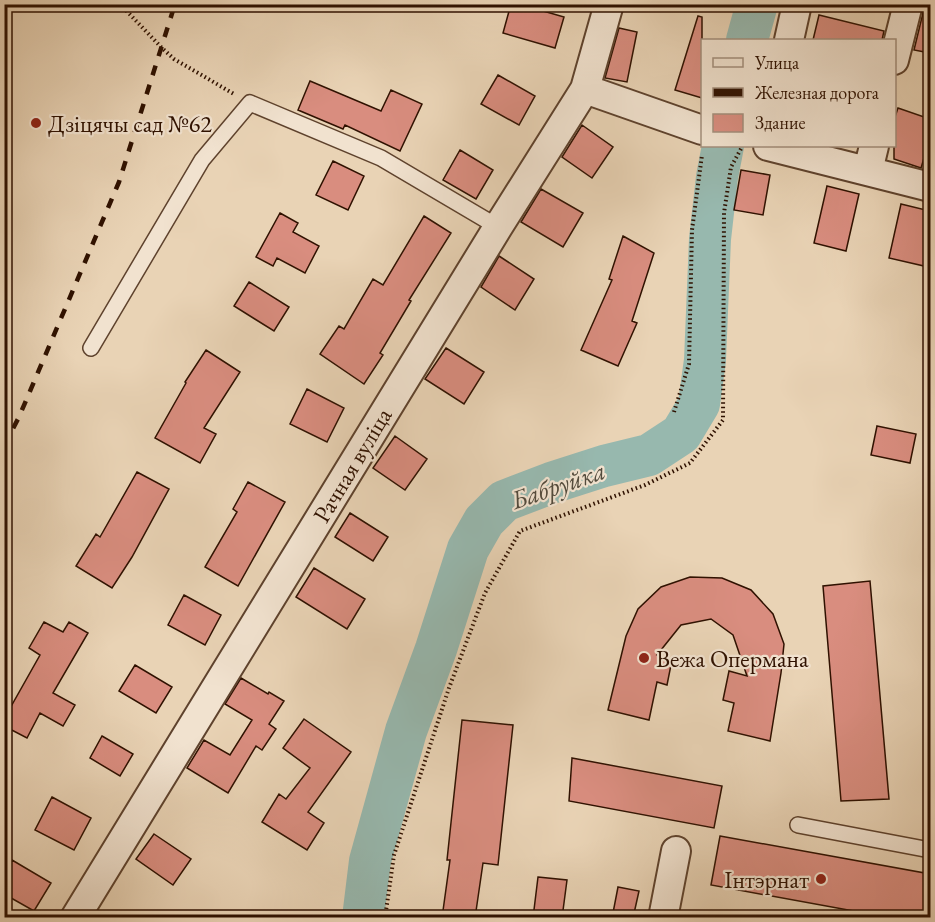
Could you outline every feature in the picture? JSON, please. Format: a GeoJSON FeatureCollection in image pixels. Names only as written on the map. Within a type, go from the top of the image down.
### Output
{"type":"FeatureCollection","features":[{"type":"Feature","properties":{"kind":"street","name":"Рачная вуліца"},"geometry":{"type":"LineString","coordinates":[[75,918],[585,89],[609,4]]}},
{"type":"Feature","properties":{"kind":"street"},"geometry":{"type":"LineString","coordinates":[[789,39],[797,4]]}},
{"type":"Feature","properties":{"kind":"street"},"geometry":{"type":"LineString","coordinates":[[896,52],[908,4]]}},
{"type":"Feature","properties":{"kind":"street"},"geometry":{"type":"LineString","coordinates":[[585,89],[701,130]]}},
{"type":"Feature","properties":{"kind":"street"},"geometry":{"type":"LineString","coordinates":[[777,147],[871,158],[930,187]]}},
{"type":"Feature","properties":{"kind":"street"},"geometry":{"type":"LineString","coordinates":[[663,918],[676,851]]}},
{"type":"Feature","properties":{"kind":"lane"},"geometry":{"type":"LineString","coordinates":[[92,348],[202,160],[250,103],[381,158],[498,227]]}},
{"type":"Feature","properties":{"kind":"lane"},"geometry":{"type":"LineString","coordinates":[[798,825],[930,850]]}},
{"type":"Feature","properties":{"kind":"path"},"geometry":{"type":"LineString","coordinates":[[120,4],[174,59],[250,103]]}},
{"type":"Feature","properties":{"kind":"path"},"geometry":{"type":"LineString","coordinates":[[674,412],[689,364],[692,230],[703,147]]}},
{"type":"Feature","properties":{"kind":"path"},"geometry":{"type":"LineString","coordinates":[[385,918],[394,855],[449,688],[485,593],[519,531],[645,486],[690,464],[723,420],[724,213],[731,167],[742,147]]}},
{"type":"Feature","properties":{"kind":"building"},"geometry":{"type":"Polygon","coordinates":[[[511,4],[519,4],[564,17],[555,48],[503,33],[511,4]]]}},
{"type":"Feature","properties":{"kind":"building"},"geometry":{"type":"Polygon","coordinates":[[[923,13],[930,14],[930,53],[914,50],[923,13]]]}},
{"type":"Feature","properties":{"kind":"building"},"geometry":{"type":"Polygon","coordinates":[[[819,15],[884,31],[882,39],[813,39],[819,15]]]}},
{"type":"Feature","properties":{"kind":"building"},"geometry":{"type":"Polygon","coordinates":[[[698,16],[702,17],[701,98],[675,90],[698,16]]]}},
{"type":"Feature","properties":{"kind":"building"},"geometry":{"type":"Polygon","coordinates":[[[619,28],[637,32],[627,82],[605,78],[619,28]]]}},
{"type":"Feature","properties":{"kind":"building"},"geometry":{"type":"Polygon","coordinates":[[[498,75],[535,96],[519,125],[481,104],[498,75]]]}},
{"type":"Feature","properties":{"kind":"building"},"geometry":{"type":"Polygon","coordinates":[[[310,81],[381,111],[391,90],[422,104],[400,151],[345,125],[343,129],[298,110],[310,81]]]}},
{"type":"Feature","properties":{"kind":"building"},"geometry":{"type":"Polygon","coordinates":[[[898,108],[930,119],[930,138],[921,168],[894,159],[898,108]]]}},
{"type":"Feature","properties":{"kind":"building"},"geometry":{"type":"Polygon","coordinates":[[[582,125],[613,147],[592,178],[562,157],[582,125]]]}},
{"type":"Feature","properties":{"kind":"building"},"geometry":{"type":"Polygon","coordinates":[[[460,150],[493,170],[476,199],[443,180],[460,150]]]}},
{"type":"Feature","properties":{"kind":"building"},"geometry":{"type":"Polygon","coordinates":[[[333,161],[364,176],[348,210],[316,195],[333,161]]]}},
{"type":"Feature","properties":{"kind":"building"},"geometry":{"type":"Polygon","coordinates":[[[741,170],[770,175],[763,215],[734,210],[741,170]]]}},
{"type":"Feature","properties":{"kind":"building"},"geometry":{"type":"Polygon","coordinates":[[[827,186],[859,194],[846,251],[814,243],[827,186]]]}},
{"type":"Feature","properties":{"kind":"building"},"geometry":{"type":"Polygon","coordinates":[[[541,189],[583,213],[563,247],[521,222],[541,189]]]}},
{"type":"Feature","properties":{"kind":"building"},"geometry":{"type":"Polygon","coordinates":[[[901,204],[930,211],[930,238],[924,266],[889,258],[901,204]]]}},
{"type":"Feature","properties":{"kind":"building"},"geometry":{"type":"Polygon","coordinates":[[[280,213],[298,223],[293,232],[319,246],[305,273],[277,258],[273,266],[256,257],[280,213]]]}},
{"type":"Feature","properties":{"kind":"building"},"geometry":{"type":"Polygon","coordinates":[[[424,216],[451,233],[409,300],[411,301],[380,353],[383,355],[364,384],[320,354],[339,326],[344,329],[373,279],[383,285],[424,216]]]}},
{"type":"Feature","properties":{"kind":"building"},"geometry":{"type":"Polygon","coordinates":[[[623,236],[654,253],[632,321],[637,323],[618,366],[581,350],[612,280],[609,279],[623,236]]]}},
{"type":"Feature","properties":{"kind":"building"},"geometry":{"type":"Polygon","coordinates":[[[499,256],[534,279],[515,310],[481,287],[499,256]]]}},
{"type":"Feature","properties":{"kind":"building"},"geometry":{"type":"Polygon","coordinates":[[[249,282],[289,307],[274,331],[234,306],[249,282]]]}},
{"type":"Feature","properties":{"kind":"building"},"geometry":{"type":"Polygon","coordinates":[[[446,348],[484,372],[464,404],[425,379],[446,348]]]}},
{"type":"Feature","properties":{"kind":"building"},"geometry":{"type":"Polygon","coordinates":[[[206,350],[240,372],[204,428],[216,434],[200,463],[155,438],[185,382],[206,350]]]}},
{"type":"Feature","properties":{"kind":"building"},"geometry":{"type":"Polygon","coordinates":[[[307,389],[344,408],[327,442],[290,424],[307,389]]]}},
{"type":"Feature","properties":{"kind":"building"},"geometry":{"type":"Polygon","coordinates":[[[877,426],[916,434],[910,463],[871,455],[877,426]]]}},
{"type":"Feature","properties":{"kind":"building"},"geometry":{"type":"Polygon","coordinates":[[[395,436],[427,459],[405,490],[373,468],[395,436]]]}},
{"type":"Feature","properties":{"kind":"building"},"geometry":{"type":"Polygon","coordinates":[[[137,472],[169,489],[132,557],[112,588],[76,566],[96,534],[100,537],[137,472]]]}},
{"type":"Feature","properties":{"kind":"building"},"geometry":{"type":"Polygon","coordinates":[[[248,482],[285,502],[238,586],[205,567],[237,512],[233,509],[248,482]]]}},
{"type":"Feature","properties":{"kind":"building"},"geometry":{"type":"Polygon","coordinates":[[[350,513],[388,537],[373,561],[335,537],[350,513]]]}},
{"type":"Feature","properties":{"kind":"building"},"geometry":{"type":"Polygon","coordinates":[[[314,568],[365,599],[347,629],[296,597],[314,568]]]}},
{"type":"Feature","properties":{"kind":"building","name":"Вежа Опермана"},"geometry":{"type":"Polygon","coordinates":[[[690,577],[722,578],[751,590],[773,614],[784,644],[770,741],[728,731],[734,703],[723,700],[729,671],[747,676],[733,635],[711,619],[681,625],[657,655],[672,660],[667,685],[657,682],[649,720],[608,710],[626,636],[638,609],[661,587],[690,577]]]}},
{"type":"Feature","properties":{"kind":"building"},"geometry":{"type":"Polygon","coordinates":[[[870,581],[889,799],[841,801],[823,586],[870,581]]]}},
{"type":"Feature","properties":{"kind":"building"},"geometry":{"type":"Polygon","coordinates":[[[184,595],[221,615],[205,645],[168,625],[184,595]]]}},
{"type":"Feature","properties":{"kind":"building"},"geometry":{"type":"Polygon","coordinates":[[[44,622],[63,632],[69,622],[88,633],[53,693],[75,705],[63,726],[40,713],[27,738],[4,726],[4,719],[40,655],[29,648],[44,622]]]}},
{"type":"Feature","properties":{"kind":"building"},"geometry":{"type":"Polygon","coordinates":[[[135,665],[172,687],[156,713],[119,691],[135,665]]]}},
{"type":"Feature","properties":{"kind":"building"},"geometry":{"type":"Polygon","coordinates":[[[241,678],[284,701],[269,724],[276,729],[262,750],[256,746],[228,793],[187,768],[204,740],[230,755],[252,720],[225,704],[241,678]]]}},
{"type":"Feature","properties":{"kind":"building"},"geometry":{"type":"Polygon","coordinates":[[[304,719],[351,752],[308,812],[324,823],[307,850],[262,822],[279,794],[286,799],[310,768],[283,748],[304,719]]]}},
{"type":"Feature","properties":{"kind":"building"},"geometry":{"type":"Polygon","coordinates":[[[462,720],[513,725],[498,865],[483,863],[475,918],[442,918],[450,860],[447,860],[462,720]]]}},
{"type":"Feature","properties":{"kind":"building"},"geometry":{"type":"Polygon","coordinates":[[[102,736],[133,754],[120,776],[90,758],[102,736]]]}},
{"type":"Feature","properties":{"kind":"building"},"geometry":{"type":"Polygon","coordinates":[[[572,758],[722,786],[714,828],[569,801],[572,758]]]}},
{"type":"Feature","properties":{"kind":"building"},"geometry":{"type":"Polygon","coordinates":[[[52,797],[91,818],[74,850],[35,830],[52,797]]]}},
{"type":"Feature","properties":{"kind":"building"},"geometry":{"type":"Polygon","coordinates":[[[154,834],[191,859],[173,885],[136,859],[154,834]]]}},
{"type":"Feature","properties":{"kind":"building","name":"Інтэрнат"},"geometry":{"type":"Polygon","coordinates":[[[720,836],[930,874],[930,918],[892,918],[711,885],[720,836]]]}},
{"type":"Feature","properties":{"kind":"building"},"geometry":{"type":"Polygon","coordinates":[[[12,860],[51,883],[34,911],[4,894],[4,872],[12,860]]]}},
{"type":"Feature","properties":{"kind":"building"},"geometry":{"type":"Polygon","coordinates":[[[538,877],[567,880],[562,918],[533,918],[538,877]]]}},
{"type":"Feature","properties":{"kind":"building"},"geometry":{"type":"Polygon","coordinates":[[[618,887],[639,891],[633,918],[612,918],[618,887]]]}},
{"type":"Feature","properties":{"kind":"waterway","name":"Бабруйка"},"geometry":{"type":"LineString","coordinates":[[747,39],[757,4]]}},
{"type":"Feature","properties":{"kind":"waterway","name":"Бабруйка"},"geometry":{"type":"LineString","coordinates":[[363,918],[370,861],[406,731],[436,649],[468,549],[484,521],[504,501],[604,466],[649,455],[681,434],[699,404],[705,360],[710,239],[723,147]]}},
{"type":"Feature","properties":{"kind":"railway"},"geometry":{"type":"LineString","coordinates":[[4,446],[19,417],[119,182],[175,4]]}},
{"type":"Feature","properties":{"kind":"place","name":"Дзіцячы сад №62"},"geometry":{"type":"Point","coordinates":[36,123]}},
{"type":"Feature","properties":{"kind":"place","name":"Вежа Опермана"},"geometry":{"type":"Point","coordinates":[644,658]}},
{"type":"Feature","properties":{"kind":"place","name":"Інтэрнат"},"geometry":{"type":"Point","coordinates":[821,879]}}]}
